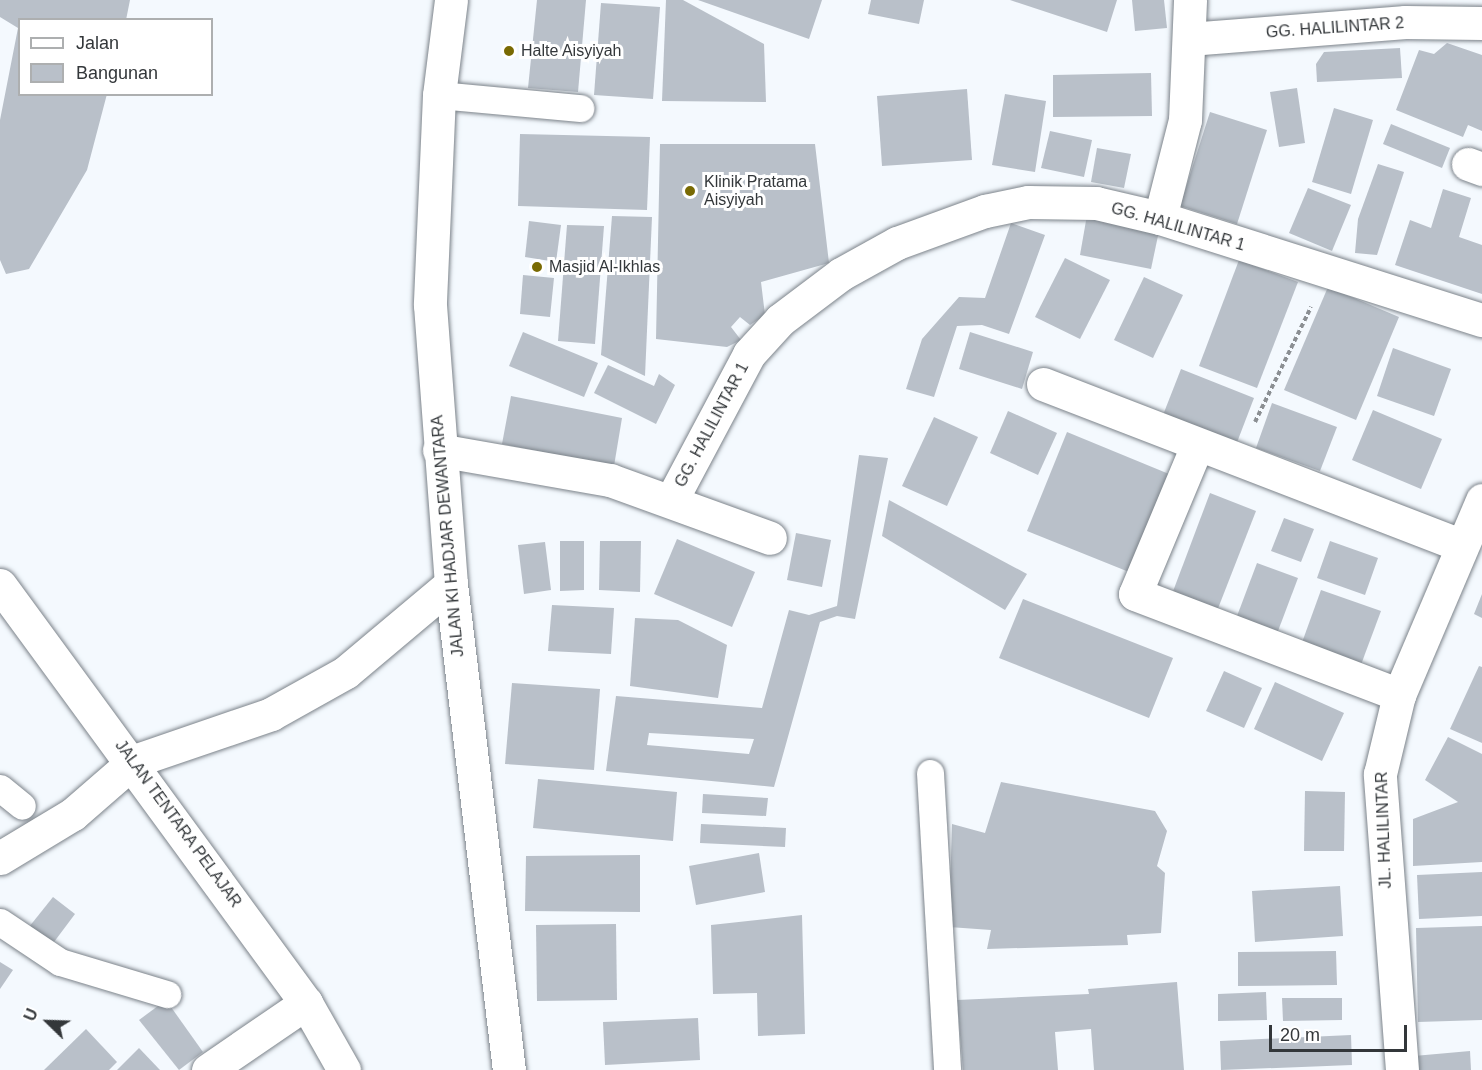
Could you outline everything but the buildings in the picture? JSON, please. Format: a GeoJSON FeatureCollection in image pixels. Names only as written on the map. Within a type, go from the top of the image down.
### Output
{"type":"FeatureCollection","features":[{"type":"Feature","properties":{"kind":"street","name":"JALAN KI HADJAR DEWANTARA"},"geometry":{"type":"LineString","coordinates":[[451,0],[439,95],[430,305],[439,450],[451,584],[509,1070]]}},
{"type":"Feature","properties":{"kind":"street"},"geometry":{"type":"LineString","coordinates":[[1160,218],[1185,120],[1190,0]]}},
{"type":"Feature","properties":{"kind":"street","name":"GG. HALILINTAR 2"},"geometry":{"type":"LineString","coordinates":[[1189,39],[1405,22],[1482,23]]}},
{"type":"Feature","properties":{"kind":"street","name":"GG. HALILINTAR 1"},"geometry":{"type":"LineString","coordinates":[[672,499],[749,354],[780,320],[841,274],[944,224],[1028,202],[1096,203],[1160,218],[1482,320]]}},
{"type":"Feature","properties":{"kind":"street"},"geometry":{"type":"LineString","coordinates":[[1043,384],[1196,447],[1462,546]]}},
{"type":"Feature","properties":{"kind":"street"},"geometry":{"type":"LineString","coordinates":[[1196,447],[1135,594],[1400,695]]}},
{"type":"Feature","properties":{"kind":"street"},"geometry":{"type":"LineString","coordinates":[[439,450],[556,468],[672,499],[770,538]]}},
{"type":"Feature","properties":{"kind":"street","name":"JL. HALILINTAR"},"geometry":{"type":"LineString","coordinates":[[1402,1070],[1380,774],[1400,695],[1482,500]]}},
{"type":"Feature","properties":{"kind":"street"},"geometry":{"type":"LineString","coordinates":[[0,858],[73,814],[134,761],[271,714],[346,672],[451,584]]}},
{"type":"Feature","properties":{"kind":"street","name":"JALAN TENTARA PELAJAR"},"geometry":{"type":"LineString","coordinates":[[0,585],[134,761],[306,1003],[344,1070]]}},
{"type":"Feature","properties":{"kind":"street"},"geometry":{"type":"LineString","coordinates":[[208,1070],[306,1003]]}},
{"type":"Feature","properties":{"kind":"lane"},"geometry":{"type":"LineString","coordinates":[[439,95],[580,108]]}},
{"type":"Feature","properties":{"kind":"lane"},"geometry":{"type":"LineString","coordinates":[[930,773],[947,1070]]}},
{"type":"Feature","properties":{"kind":"lane"},"geometry":{"type":"LineString","coordinates":[[0,788],[22,807]]}},
{"type":"Feature","properties":{"kind":"lane"},"geometry":{"type":"LineString","coordinates":[[0,922],[60,962],[167,994]]}},
{"type":"Feature","properties":{"kind":"path"},"geometry":{"type":"LineString","coordinates":[[1238,463],[1328,272]]}},
{"type":"Feature","properties":{"kind":"place","name":"Halte Aisyiyah"},"geometry":{"type":"Point","coordinates":[509,51]}},
{"type":"Feature","properties":{"kind":"place","name":"Klinik Pratama Aisyiyah"},"geometry":{"type":"Point","coordinates":[690,191]}},
{"type":"Feature","properties":{"kind":"place","name":"Masjid Al-Ikhlas"},"geometry":{"type":"Point","coordinates":[537,267]}}]}
